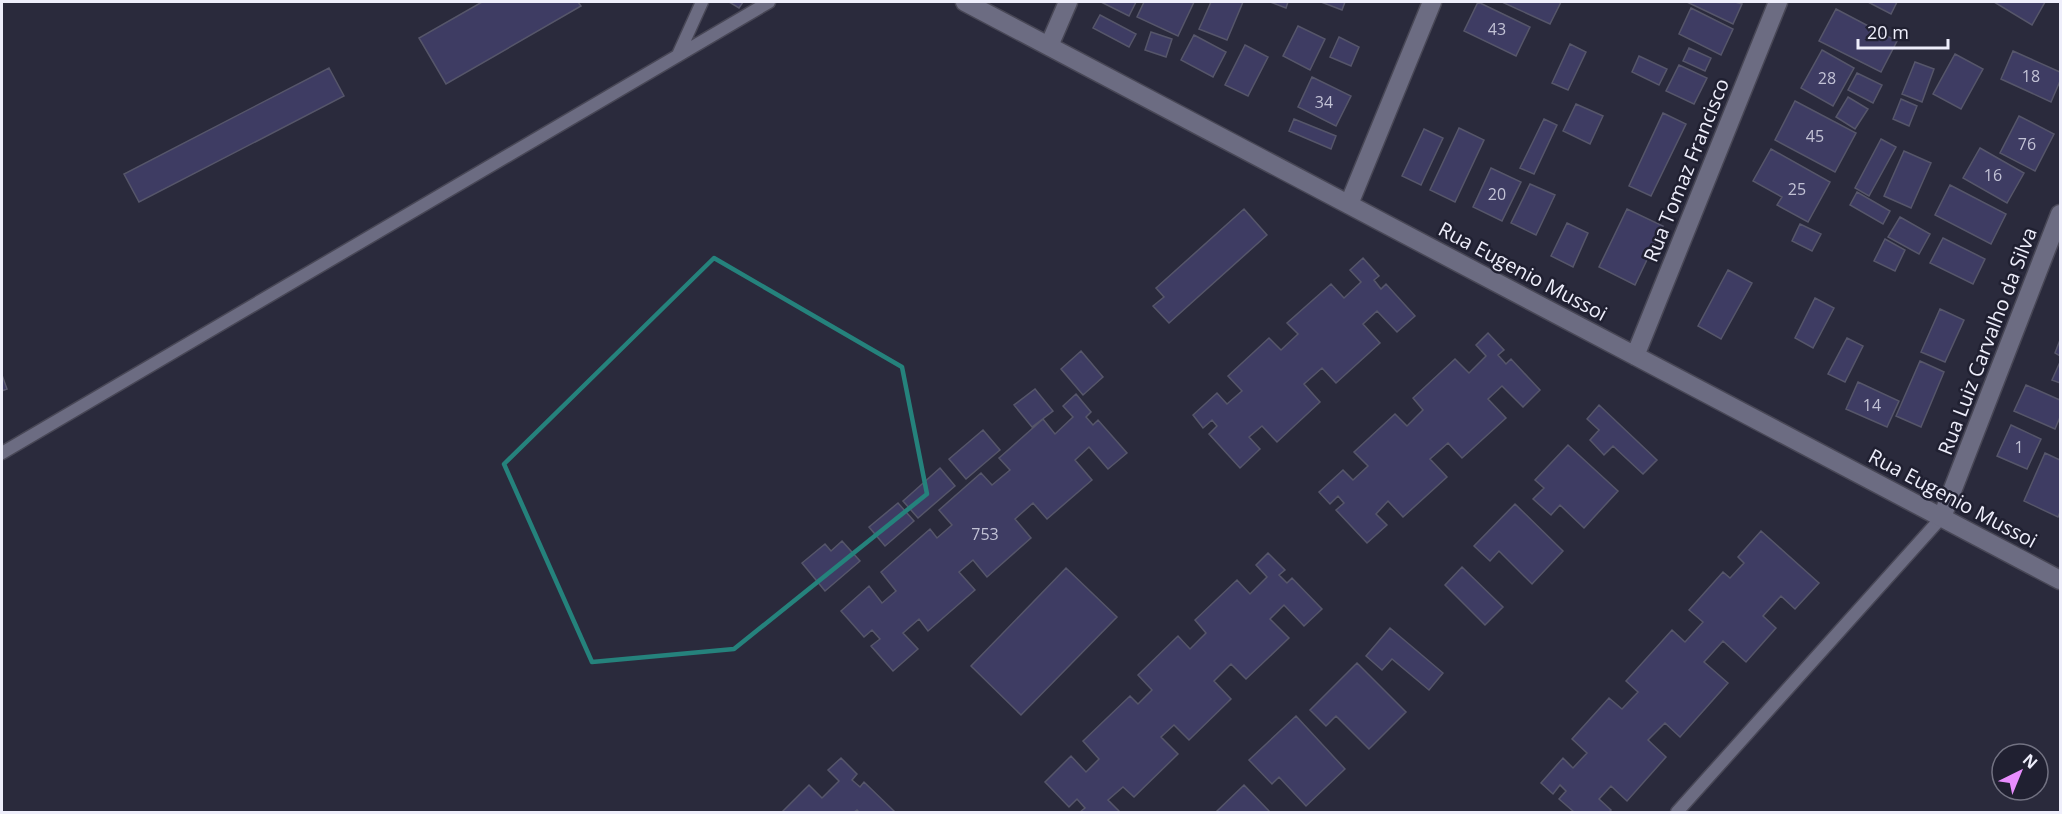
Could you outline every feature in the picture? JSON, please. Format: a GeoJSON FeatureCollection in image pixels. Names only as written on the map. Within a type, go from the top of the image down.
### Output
{"type":"FeatureCollection","features":[{"type":"Feature","properties":{"kind":"street","name":"Rua Eugenio Mussoi"},"geometry":{"type":"LineString","coordinates":[[965,2],[2061,580]]}},
{"type":"Feature","properties":{"kind":"street"},"geometry":{"type":"LineString","coordinates":[[1049,46],[1068,2]]}},
{"type":"Feature","properties":{"kind":"street"},"geometry":{"type":"LineString","coordinates":[[1349,204],[1432,2]]}},
{"type":"Feature","properties":{"kind":"street","name":"Rua Tomaz Francisco"},"geometry":{"type":"LineString","coordinates":[[1635,356],[1778,2]]}},
{"type":"Feature","properties":{"kind":"street","name":"Rua Luiz Carvalho da Silva"},"geometry":{"type":"LineString","coordinates":[[1942,517],[2061,214]]}},
{"type":"Feature","properties":{"kind":"lane"},"geometry":{"type":"LineString","coordinates":[[678,55],[702,2]]}},
{"type":"Feature","properties":{"kind":"lane"},"geometry":{"type":"LineString","coordinates":[[2,453],[769,2]]}},
{"type":"Feature","properties":{"kind":"lane"},"geometry":{"type":"LineString","coordinates":[[1677,813],[1942,517]]}},
{"type":"Feature","properties":{"kind":"highlighted area"},"geometry":{"type":"Polygon","coordinates":[[[714,258],[902,367],[927,494],[734,649],[592,662],[504,464],[714,258]]]}},
{"type":"Feature","properties":{"kind":"building"},"geometry":{"type":"Polygon","coordinates":[[[482,2],[578,2],[581,6],[446,84],[419,38],[482,2]]]}},
{"type":"Feature","properties":{"kind":"building"},"geometry":{"type":"Polygon","coordinates":[[[729,2],[743,2],[739,8],[729,2]]]}},
{"type":"Feature","properties":{"kind":"building"},"geometry":{"type":"Polygon","coordinates":[[[1101,2],[1136,2],[1129,16],[1101,2]]]}},
{"type":"Feature","properties":{"kind":"building"},"geometry":{"type":"Polygon","coordinates":[[[1144,2],[1194,2],[1178,36],[1137,17],[1144,2]]]}},
{"type":"Feature","properties":{"kind":"building"},"geometry":{"type":"Polygon","coordinates":[[[1211,2],[1243,2],[1227,40],[1199,29],[1211,2]]]}},
{"type":"Feature","properties":{"kind":"building"},"geometry":{"type":"Polygon","coordinates":[[[1270,2],[1288,2],[1286,8],[1270,2]]]}},
{"type":"Feature","properties":{"kind":"building"},"geometry":{"type":"Polygon","coordinates":[[[1321,2],[1345,2],[1342,10],[1321,2]]]}},
{"type":"Feature","properties":{"kind":"building"},"geometry":{"type":"Polygon","coordinates":[[[1478,2],[1530,27],[1516,56],[1464,31],[1478,2]]]}},
{"type":"Feature","properties":{"kind":"building"},"geometry":{"type":"Polygon","coordinates":[[[1502,2],[1561,2],[1550,24],[1502,2]]]}},
{"type":"Feature","properties":{"kind":"building"},"geometry":{"type":"Polygon","coordinates":[[[1687,2],[1735,2],[1742,4],[1733,24],[1687,2]]]}},
{"type":"Feature","properties":{"kind":"building"},"geometry":{"type":"Polygon","coordinates":[[[1868,2],[1897,2],[1891,14],[1868,2]]]}},
{"type":"Feature","properties":{"kind":"building"},"geometry":{"type":"Polygon","coordinates":[[[1994,2],[2045,2],[2032,25],[1994,2]]]}},
{"type":"Feature","properties":{"kind":"building"},"geometry":{"type":"Polygon","coordinates":[[[1691,8],[1733,29],[1721,55],[1679,34],[1691,8]]]}},
{"type":"Feature","properties":{"kind":"building"},"geometry":{"type":"Polygon","coordinates":[[[1836,9],[1897,41],[1881,72],[1819,41],[1836,9]]]}},
{"type":"Feature","properties":{"kind":"building"},"geometry":{"type":"Polygon","coordinates":[[[1100,15],[1136,34],[1129,47],[1093,28],[1100,15]]]}},
{"type":"Feature","properties":{"kind":"building"},"geometry":{"type":"Polygon","coordinates":[[[1298,26],[1325,39],[1310,70],[1283,56],[1298,26]]]}},
{"type":"Feature","properties":{"kind":"building"},"geometry":{"type":"Polygon","coordinates":[[[1151,32],[1172,39],[1166,57],[1145,50],[1151,32]]]}},
{"type":"Feature","properties":{"kind":"building"},"geometry":{"type":"Polygon","coordinates":[[[1194,35],[1226,52],[1213,77],[1181,60],[1194,35]]]}},
{"type":"Feature","properties":{"kind":"building"},"geometry":{"type":"Polygon","coordinates":[[[1339,37],[1359,47],[1351,66],[1330,57],[1339,37]]]}},
{"type":"Feature","properties":{"kind":"building"},"geometry":{"type":"Polygon","coordinates":[[[1570,44],[1586,52],[1568,90],[1552,83],[1570,44]]]}},
{"type":"Feature","properties":{"kind":"building"},"geometry":{"type":"Polygon","coordinates":[[[1245,45],[1268,57],[1248,96],[1225,85],[1245,45]]]}},
{"type":"Feature","properties":{"kind":"building"},"geometry":{"type":"Polygon","coordinates":[[[1689,48],[1711,58],[1705,71],[1683,61],[1689,48]]]}},
{"type":"Feature","properties":{"kind":"building"},"geometry":{"type":"Polygon","coordinates":[[[1822,50],[1854,68],[1833,106],[1801,88],[1822,50]]]}},
{"type":"Feature","properties":{"kind":"building"},"geometry":{"type":"Polygon","coordinates":[[[2013,51],[2060,72],[2060,81],[2051,102],[2001,79],[2013,51]]]}},
{"type":"Feature","properties":{"kind":"building"},"geometry":{"type":"Polygon","coordinates":[[[1955,54],[1983,69],[1961,109],[1933,94],[1955,54]]]}},
{"type":"Feature","properties":{"kind":"building"},"geometry":{"type":"Polygon","coordinates":[[[1639,56],[1667,69],[1659,85],[1632,72],[1639,56]]]}},
{"type":"Feature","properties":{"kind":"building"},"geometry":{"type":"Polygon","coordinates":[[[1915,62],[1934,69],[1922,102],[1902,94],[1915,62]]]}},
{"type":"Feature","properties":{"kind":"building"},"geometry":{"type":"Polygon","coordinates":[[[1679,65],[1707,78],[1694,104],[1666,91],[1679,65]]]}},
{"type":"Feature","properties":{"kind":"building"},"geometry":{"type":"Polygon","coordinates":[[[329,68],[344,96],[139,202],[124,174],[329,68]]]}},
{"type":"Feature","properties":{"kind":"building"},"geometry":{"type":"Polygon","coordinates":[[[1857,73],[1882,85],[1873,103],[1848,90],[1857,73]]]}},
{"type":"Feature","properties":{"kind":"building"},"geometry":{"type":"Polygon","coordinates":[[[1312,77],[1351,96],[1336,126],[1298,107],[1312,77]]]}},
{"type":"Feature","properties":{"kind":"building"},"geometry":{"type":"Polygon","coordinates":[[[1848,97],[1868,109],[1855,129],[1836,117],[1848,97]]]}},
{"type":"Feature","properties":{"kind":"building"},"geometry":{"type":"Polygon","coordinates":[[[1901,99],[1917,106],[1909,126],[1893,119],[1901,99]]]}},
{"type":"Feature","properties":{"kind":"building"},"geometry":{"type":"Polygon","coordinates":[[[1795,101],[1856,133],[1835,172],[1775,140],[1795,101]]]}},
{"type":"Feature","properties":{"kind":"building"},"geometry":{"type":"Polygon","coordinates":[[[1576,104],[1603,116],[1590,144],[1563,131],[1576,104]]]}},
{"type":"Feature","properties":{"kind":"building"},"geometry":{"type":"Polygon","coordinates":[[[1663,113],[1686,124],[1651,196],[1629,186],[1663,113]]]}},
{"type":"Feature","properties":{"kind":"building"},"geometry":{"type":"Polygon","coordinates":[[[2019,116],[2054,134],[2035,171],[2000,153],[2019,116]]]}},
{"type":"Feature","properties":{"kind":"building"},"geometry":{"type":"Polygon","coordinates":[[[1294,119],[1336,136],[1331,149],[1289,131],[1294,119]]]}},
{"type":"Feature","properties":{"kind":"building"},"geometry":{"type":"Polygon","coordinates":[[[1544,119],[1557,125],[1534,174],[1520,168],[1544,119]]]}},
{"type":"Feature","properties":{"kind":"building"},"geometry":{"type":"Polygon","coordinates":[[[1459,128],[1484,140],[1455,202],[1430,190],[1459,128]]]}},
{"type":"Feature","properties":{"kind":"building"},"geometry":{"type":"Polygon","coordinates":[[[1424,129],[1443,138],[1421,185],[1402,176],[1424,129]]]}},
{"type":"Feature","properties":{"kind":"building"},"geometry":{"type":"Polygon","coordinates":[[[1881,139],[1896,147],[1869,196],[1855,188],[1881,139]]]}},
{"type":"Feature","properties":{"kind":"building"},"geometry":{"type":"Polygon","coordinates":[[[1980,148],[2024,173],[2007,203],[1963,178],[1980,148]]]}},
{"type":"Feature","properties":{"kind":"building"},"geometry":{"type":"Polygon","coordinates":[[[1771,149],[1830,182],[1808,222],[1777,205],[1782,197],[1753,181],[1771,149]]]}},
{"type":"Feature","properties":{"kind":"building"},"geometry":{"type":"Polygon","coordinates":[[[1904,151],[1931,163],[1911,208],[1884,196],[1904,151]]]}},
{"type":"Feature","properties":{"kind":"building"},"geometry":{"type":"Polygon","coordinates":[[[1491,168],[1521,182],[1502,221],[1473,207],[1491,168]]]}},
{"type":"Feature","properties":{"kind":"building"},"geometry":{"type":"Polygon","coordinates":[[[1530,184],[1555,195],[1536,235],[1511,223],[1530,184]]]}},
{"type":"Feature","properties":{"kind":"building"},"geometry":{"type":"Polygon","coordinates":[[[1950,185],[2006,214],[1991,244],[1935,215],[1950,185]]]}},
{"type":"Feature","properties":{"kind":"building"},"geometry":{"type":"Polygon","coordinates":[[[1857,192],[1890,211],[1883,224],[1850,205],[1857,192]]]}},
{"type":"Feature","properties":{"kind":"building"},"geometry":{"type":"Polygon","coordinates":[[[1244,209],[1267,235],[1169,323],[1153,306],[1164,297],[1156,288],[1244,209]]]}},
{"type":"Feature","properties":{"kind":"building"},"geometry":{"type":"Polygon","coordinates":[[[1627,209],[1663,226],[1635,285],[1599,267],[1627,209]]]}},
{"type":"Feature","properties":{"kind":"building"},"geometry":{"type":"Polygon","coordinates":[[[1900,217],[1930,234],[1919,254],[1888,237],[1900,217]]]}},
{"type":"Feature","properties":{"kind":"building"},"geometry":{"type":"Polygon","coordinates":[[[1567,223],[1588,233],[1573,267],[1551,256],[1567,223]]]}},
{"type":"Feature","properties":{"kind":"building"},"geometry":{"type":"Polygon","coordinates":[[[1800,224],[1821,234],[1812,251],[1792,241],[1800,224]]]}},
{"type":"Feature","properties":{"kind":"building"},"geometry":{"type":"Polygon","coordinates":[[[1943,238],[1985,259],[1973,284],[1930,263],[1943,238]]]}},
{"type":"Feature","properties":{"kind":"building"},"geometry":{"type":"Polygon","coordinates":[[[1885,239],[1905,250],[1895,271],[1874,261],[1885,239]]]}},
{"type":"Feature","properties":{"kind":"building"},"geometry":{"type":"Polygon","coordinates":[[[1363,258],[1379,276],[1374,280],[1381,289],[1386,284],[1415,316],[1397,332],[1377,311],[1363,324],[1380,343],[1336,383],[1322,368],[1304,384],[1320,402],[1277,442],[1262,426],[1249,437],[1260,449],[1240,468],[1209,434],[1217,426],[1212,420],[1203,428],[1193,415],[1217,393],[1227,404],[1242,391],[1228,376],[1269,338],[1281,350],[1298,334],[1287,323],[1331,284],[1344,298],[1361,282],[1350,270],[1363,258]]]}},
{"type":"Feature","properties":{"kind":"building"},"geometry":{"type":"Polygon","coordinates":[[[1728,270],[1752,283],[1721,339],[1698,326],[1728,270]]]}},
{"type":"Feature","properties":{"kind":"building"},"geometry":{"type":"Polygon","coordinates":[[[1815,298],[1834,308],[1813,348],[1795,338],[1815,298]]]}},
{"type":"Feature","properties":{"kind":"building"},"geometry":{"type":"Polygon","coordinates":[[[1940,309],[1964,320],[1945,362],[1921,352],[1940,309]]]}},
{"type":"Feature","properties":{"kind":"building"},"geometry":{"type":"Polygon","coordinates":[[[1488,333],[1504,350],[1498,355],[1506,364],[1511,359],[1540,390],[1523,407],[1502,386],[1488,399],[1506,418],[1462,458],[1448,443],[1430,459],[1447,477],[1403,517],[1388,501],[1376,514],[1387,525],[1367,543],[1336,510],[1344,503],[1338,496],[1330,504],[1319,492],[1343,470],[1353,480],[1368,466],[1354,452],[1395,414],[1407,426],[1423,410],[1413,398],[1455,359],[1469,373],[1486,356],[1476,345],[1488,333]]]}},
{"type":"Feature","properties":{"kind":"building"},"geometry":{"type":"Polygon","coordinates":[[[1847,338],[1863,346],[1845,382],[1828,374],[1847,338]]]}},
{"type":"Feature","properties":{"kind":"building"},"geometry":{"type":"Polygon","coordinates":[[[2060,340],[2060,356],[2055,353],[2060,340]]]}},
{"type":"Feature","properties":{"kind":"building"},"geometry":{"type":"Polygon","coordinates":[[[1081,351],[1103,377],[1083,395],[1061,369],[1081,351]]]}},
{"type":"Feature","properties":{"kind":"building"},"geometry":{"type":"Polygon","coordinates":[[[1920,361],[1944,372],[1921,427],[1896,416],[1920,361]]]}},
{"type":"Feature","properties":{"kind":"building"},"geometry":{"type":"Polygon","coordinates":[[[2060,362],[2060,383],[2052,380],[2060,362]]]}},
{"type":"Feature","properties":{"kind":"building"},"geometry":{"type":"Polygon","coordinates":[[[2,375],[7,389],[2,391],[2,375]]]}},
{"type":"Feature","properties":{"kind":"building"},"geometry":{"type":"Polygon","coordinates":[[[1858,382],[1899,401],[1887,427],[1846,409],[1858,382]]]}},
{"type":"Feature","properties":{"kind":"building"},"geometry":{"type":"Polygon","coordinates":[[[2026,385],[2060,400],[2060,417],[2055,429],[2014,411],[2026,385]]]}},
{"type":"Feature","properties":{"kind":"building"},"geometry":{"type":"Polygon","coordinates":[[[1035,389],[1053,411],[1032,427],[1014,405],[1035,389]]]}},
{"type":"Feature","properties":{"kind":"building"},"geometry":{"type":"Polygon","coordinates":[[[1076,394],[1091,412],[1086,417],[1093,425],[1098,420],[1127,453],[1108,469],[1089,447],[1075,460],[1092,480],[1047,519],[1033,503],[1015,519],[1031,538],[987,577],[973,560],[959,572],[975,590],[928,631],[919,619],[903,633],[918,649],[893,671],[871,646],[880,639],[872,630],[864,637],[841,611],[869,586],[882,603],[896,591],[881,572],[930,529],[937,538],[952,525],[939,510],[981,473],[992,485],[1010,470],[999,458],[1043,419],[1055,434],[1073,417],[1063,406],[1076,394]]]}},
{"type":"Feature","properties":{"kind":"building"},"geometry":{"type":"Polygon","coordinates":[[[1599,405],[1657,460],[1643,474],[1613,446],[1604,455],[1590,440],[1599,430],[1587,419],[1599,405]]]}},
{"type":"Feature","properties":{"kind":"building"},"geometry":{"type":"Polygon","coordinates":[[[2011,425],[2041,439],[2027,469],[1997,456],[2011,425]]]}},
{"type":"Feature","properties":{"kind":"building"},"geometry":{"type":"Polygon","coordinates":[[[983,430],[1000,450],[966,479],[949,459],[983,430]]]}},
{"type":"Feature","properties":{"kind":"building"},"geometry":{"type":"Polygon","coordinates":[[[1568,445],[1618,491],[1584,528],[1560,505],[1551,515],[1533,499],[1544,488],[1535,480],[1568,445]]]}},
{"type":"Feature","properties":{"kind":"building"},"geometry":{"type":"Polygon","coordinates":[[[2045,453],[2060,460],[2060,512],[2058,517],[2024,501],[2045,453]]]}},
{"type":"Feature","properties":{"kind":"building"},"geometry":{"type":"Polygon","coordinates":[[[940,468],[955,486],[918,518],[903,501],[940,468]]]}},
{"type":"Feature","properties":{"kind":"building"},"geometry":{"type":"Polygon","coordinates":[[[898,503],[914,521],[885,546],[869,527],[898,503]]]}},
{"type":"Feature","properties":{"kind":"building"},"geometry":{"type":"Polygon","coordinates":[[[1515,504],[1563,551],[1532,584],[1499,551],[1490,561],[1474,546],[1515,504]]]}},
{"type":"Feature","properties":{"kind":"building"},"geometry":{"type":"Polygon","coordinates":[[[1761,531],[1819,583],[1795,609],[1781,596],[1763,616],[1776,628],[1746,662],[1723,641],[1704,662],[1728,683],[1680,737],[1665,723],[1648,740],[1666,757],[1627,801],[1611,786],[1599,799],[1611,810],[1609,812],[1574,812],[1559,799],[1566,791],[1560,785],[1553,794],[1541,783],[1563,758],[1573,768],[1587,753],[1572,739],[1609,698],[1622,709],[1638,692],[1626,681],[1672,630],[1685,642],[1703,622],[1689,610],[1723,572],[1730,578],[1744,563],[1738,557],[1761,531]]]}},
{"type":"Feature","properties":{"kind":"building"},"geometry":{"type":"Polygon","coordinates":[[[842,541],[860,561],[825,591],[802,563],[825,544],[831,551],[842,541]]]}},
{"type":"Feature","properties":{"kind":"building"},"geometry":{"type":"Polygon","coordinates":[[[1268,553],[1285,570],[1279,575],[1287,583],[1292,578],[1322,609],[1304,626],[1284,605],[1270,619],[1289,638],[1246,679],[1231,664],[1214,681],[1231,699],[1189,740],[1174,725],[1161,737],[1178,754],[1134,797],[1123,787],[1108,800],[1120,812],[1080,812],[1085,808],[1077,799],[1069,807],[1045,782],[1071,756],[1086,772],[1099,759],[1083,741],[1130,696],[1138,704],[1152,690],[1138,675],[1178,636],[1190,649],[1206,633],[1195,620],[1237,580],[1250,594],[1267,577],[1256,565],[1268,553]]]}},
{"type":"Feature","properties":{"kind":"building"},"geometry":{"type":"Polygon","coordinates":[[[1462,567],[1503,607],[1485,625],[1445,585],[1462,567]]]}},
{"type":"Feature","properties":{"kind":"building"},"geometry":{"type":"Polygon","coordinates":[[[1066,568],[1117,617],[1021,715],[971,666],[1066,568]]]}},
{"type":"Feature","properties":{"kind":"building"},"geometry":{"type":"Polygon","coordinates":[[[1390,628],[1443,673],[1429,690],[1392,659],[1382,670],[1366,656],[1390,628]]]}},
{"type":"Feature","properties":{"kind":"building"},"geometry":{"type":"Polygon","coordinates":[[[1357,663],[1406,712],[1369,749],[1336,716],[1326,726],[1310,710],[1357,663]]]}},
{"type":"Feature","properties":{"kind":"building"},"geometry":{"type":"Polygon","coordinates":[[[1296,716],[1345,769],[1306,806],[1279,777],[1272,784],[1249,760],[1296,716]]]}},
{"type":"Feature","properties":{"kind":"building"},"geometry":{"type":"Polygon","coordinates":[[[841,758],[857,774],[852,780],[860,787],[864,782],[895,812],[859,812],[857,810],[854,812],[782,812],[809,785],[822,798],[839,781],[828,770],[841,758]]]}},
{"type":"Feature","properties":{"kind":"building"},"geometry":{"type":"Polygon","coordinates":[[[1244,785],[1270,812],[1216,812],[1244,785]]]}}]}
